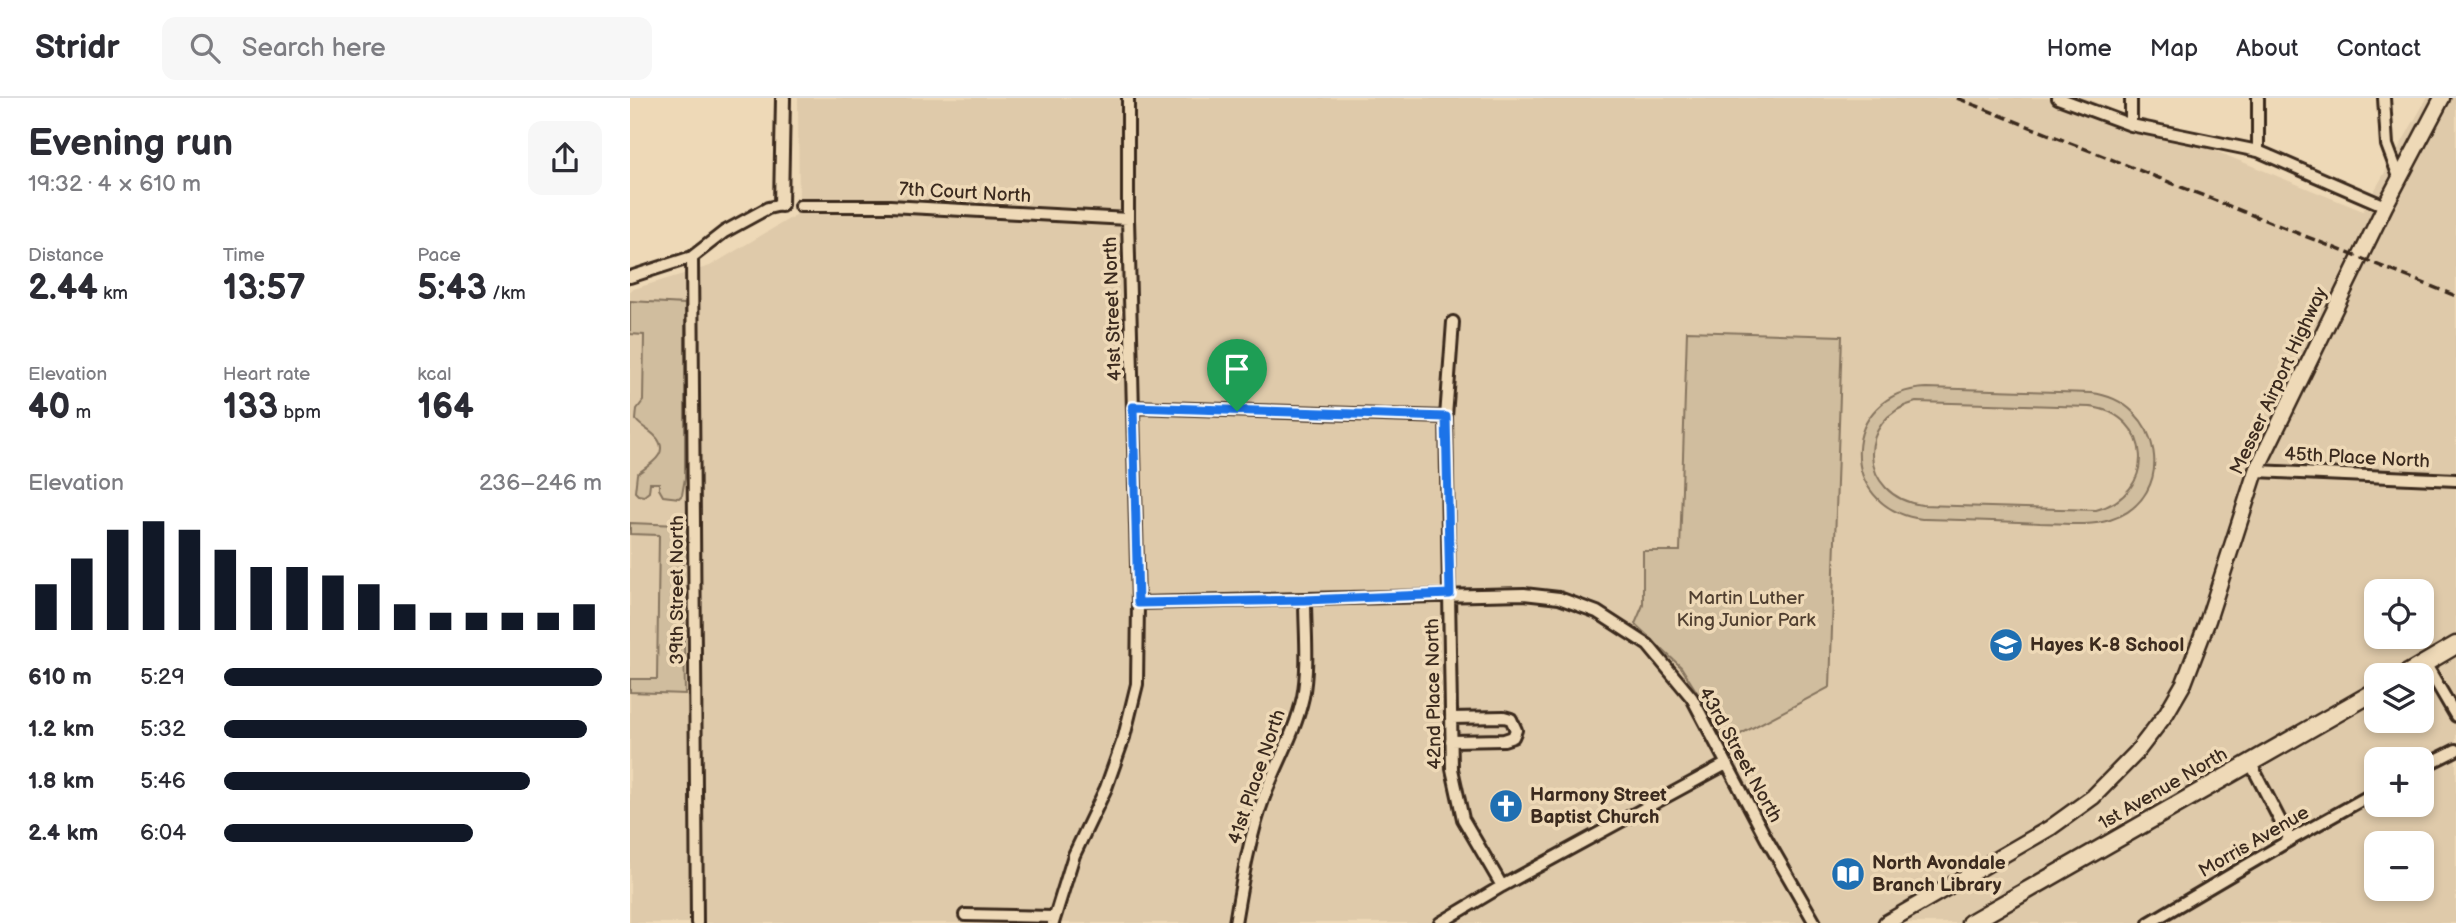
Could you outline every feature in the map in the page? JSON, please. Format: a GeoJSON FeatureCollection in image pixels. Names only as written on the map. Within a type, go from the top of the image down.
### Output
{"type":"FeatureCollection","features":[{"type":"Feature","properties":{"kind":"main road","name":"Messer Airport Highway"},"geometry":{"type":"LineString","coordinates":[[1886,923],[2050,828],[2092,797],[2136,753],[2166,714],[2184,683],[2208,620],[2256,471],[2399,177],[2442,98]]}},
{"type":"Feature","properties":{"kind":"main road"},"geometry":{"type":"LineString","coordinates":[[2425,663],[2456,645]]}},
{"type":"Feature","properties":{"kind":"main road","name":"1st Avenue North"},"geometry":{"type":"LineString","coordinates":[[1970,923],[2364,698]]}},
{"type":"Feature","properties":{"kind":"street"},"geometry":{"type":"LineString","coordinates":[[630,277],[692,257],[724,232],[768,208],[782,205],[783,98]]}},
{"type":"Feature","properties":{"kind":"street","name":"41st Street North"},"geometry":{"type":"LineString","coordinates":[[1054,920],[1074,855],[1106,788],[1124,737],[1137,684],[1138,603],[1128,219],[1128,98]]}},
{"type":"Feature","properties":{"kind":"street"},"geometry":{"type":"LineString","coordinates":[[2058,98],[2131,125],[2258,151],[2385,206]]}},
{"type":"Feature","properties":{"kind":"street"},"geometry":{"type":"LineString","coordinates":[[2131,98],[2131,125]]}},
{"type":"Feature","properties":{"kind":"street"},"geometry":{"type":"LineString","coordinates":[[2258,98],[2258,151]]}},
{"type":"Feature","properties":{"kind":"street"},"geometry":{"type":"LineString","coordinates":[[2384,98],[2387,145],[2399,177]]}},
{"type":"Feature","properties":{"kind":"street","name":"7th Court North"},"geometry":{"type":"LineString","coordinates":[[800,206],[890,206],[1128,219]]}},
{"type":"Feature","properties":{"kind":"street","name":"39th Street North"},"geometry":{"type":"LineString","coordinates":[[692,257],[697,923]]}},
{"type":"Feature","properties":{"kind":"street","name":"42nd Place North"},"geometry":{"type":"LineString","coordinates":[[1453,322],[1446,417],[1454,783],[1463,819],[1502,886]]}},
{"type":"Feature","properties":{"kind":"street"},"geometry":{"type":"LineString","coordinates":[[1133,407],[1446,417]]}},
{"type":"Feature","properties":{"kind":"street","name":"45th Place North"},"geometry":{"type":"LineString","coordinates":[[2256,471],[2456,480]]}},
{"type":"Feature","properties":{"kind":"street","name":"43rd Street North"},"geometry":{"type":"LineString","coordinates":[[1138,603],[1524,594],[1559,598],[1597,612],[1648,645],[1692,698],[1815,923]]}},
{"type":"Feature","properties":{"kind":"street","name":"41st Place North"},"geometry":{"type":"LineString","coordinates":[[1235,923],[1252,833],[1265,795],[1290,741],[1303,697],[1306,667],[1305,600]]}},
{"type":"Feature","properties":{"kind":"street"},"geometry":{"type":"LineString","coordinates":[[2434,678],[2456,716]]}},
{"type":"Feature","properties":{"kind":"street"},"geometry":{"type":"LineString","coordinates":[[1451,718],[1504,717],[1511,719],[1516,730],[1513,737],[1504,740],[1451,741]]}},
{"type":"Feature","properties":{"kind":"street"},"geometry":{"type":"LineString","coordinates":[[2434,761],[2456,750]]}},
{"type":"Feature","properties":{"kind":"street"},"geometry":{"type":"LineString","coordinates":[[1440,923],[1502,886],[1726,764]]}},
{"type":"Feature","properties":{"kind":"street"},"geometry":{"type":"LineString","coordinates":[[2251,764],[2290,840]]}},
{"type":"Feature","properties":{"kind":"street","name":"Morris Avenue"},"geometry":{"type":"LineString","coordinates":[[2149,923],[2364,799]]}},
{"type":"Feature","properties":{"kind":"street"},"geometry":{"type":"LineString","coordinates":[[965,915],[1054,920]]}},
{"type":"Feature","properties":{"kind":"shaded area"},"geometry":{"type":"Polygon","coordinates":[[[798,98],[2085,98],[2363,211],[2427,98],[2456,98],[2456,923],[630,923],[630,290],[710,266],[799,213],[798,98]]]}},
{"type":"Feature","properties":{"kind":"green space"},"geometry":{"type":"Polygon","coordinates":[[[630,301],[685,304],[685,478],[679,498],[663,496],[659,483],[650,483],[649,492],[644,496],[635,492],[637,474],[657,458],[661,447],[654,435],[636,420],[637,409],[643,401],[644,335],[630,334],[630,301]]]}},
{"type":"Feature","properties":{"kind":"green space","name":"Martin Luther King Junior Park"},"geometry":{"type":"Polygon","coordinates":[[[1687,331],[1842,336],[1830,687],[1737,736],[1724,735],[1681,667],[1635,624],[1643,605],[1643,551],[1680,551],[1687,331]]]}},
{"type":"Feature","properties":{"kind":"green space"},"geometry":{"type":"Polygon","coordinates":[[[1927,388],[2091,393],[2115,400],[2134,413],[2147,430],[2153,451],[2153,472],[2147,492],[2132,509],[2110,520],[2093,523],[1922,519],[1894,510],[1874,494],[1862,474],[1859,450],[1864,428],[1877,408],[1898,394],[1927,388]],[[1916,402],[1896,411],[1882,424],[1874,440],[1872,456],[1876,473],[1886,488],[1901,499],[1922,505],[2096,510],[2116,501],[2130,488],[2138,472],[2140,455],[2136,438],[2126,424],[2111,413],[2090,407],[1916,402]]]}},
{"type":"Feature","properties":{"kind":"green space"},"geometry":{"type":"Polygon","coordinates":[[[630,523],[679,525],[682,529],[685,694],[630,692],[630,679],[657,679],[659,535],[630,534],[630,523]]]}},
{"type":"Feature","properties":{"kind":"railway"},"geometry":{"type":"LineString","coordinates":[[1957,98],[2456,296]]}},
{"type":"Feature","properties":{"kind":"place","name":"Hayes K-8 School"},"geometry":{"type":"Point","coordinates":[2006,645]}},
{"type":"Feature","properties":{"kind":"place","name":"Harmony Street Baptist Church"},"geometry":{"type":"Point","coordinates":[1506,806]}},
{"type":"Feature","properties":{"kind":"place","name":"North Avondale Branch Library"},"geometry":{"type":"Point","coordinates":[1848,874]}},
{"type":"Feature","properties":{"kind":"route"},"geometry":{"type":"LineString","coordinates":[[1133,407],[1237,411],[1446,417],[1450,594],[1138,603],[1133,407]]}}]}
